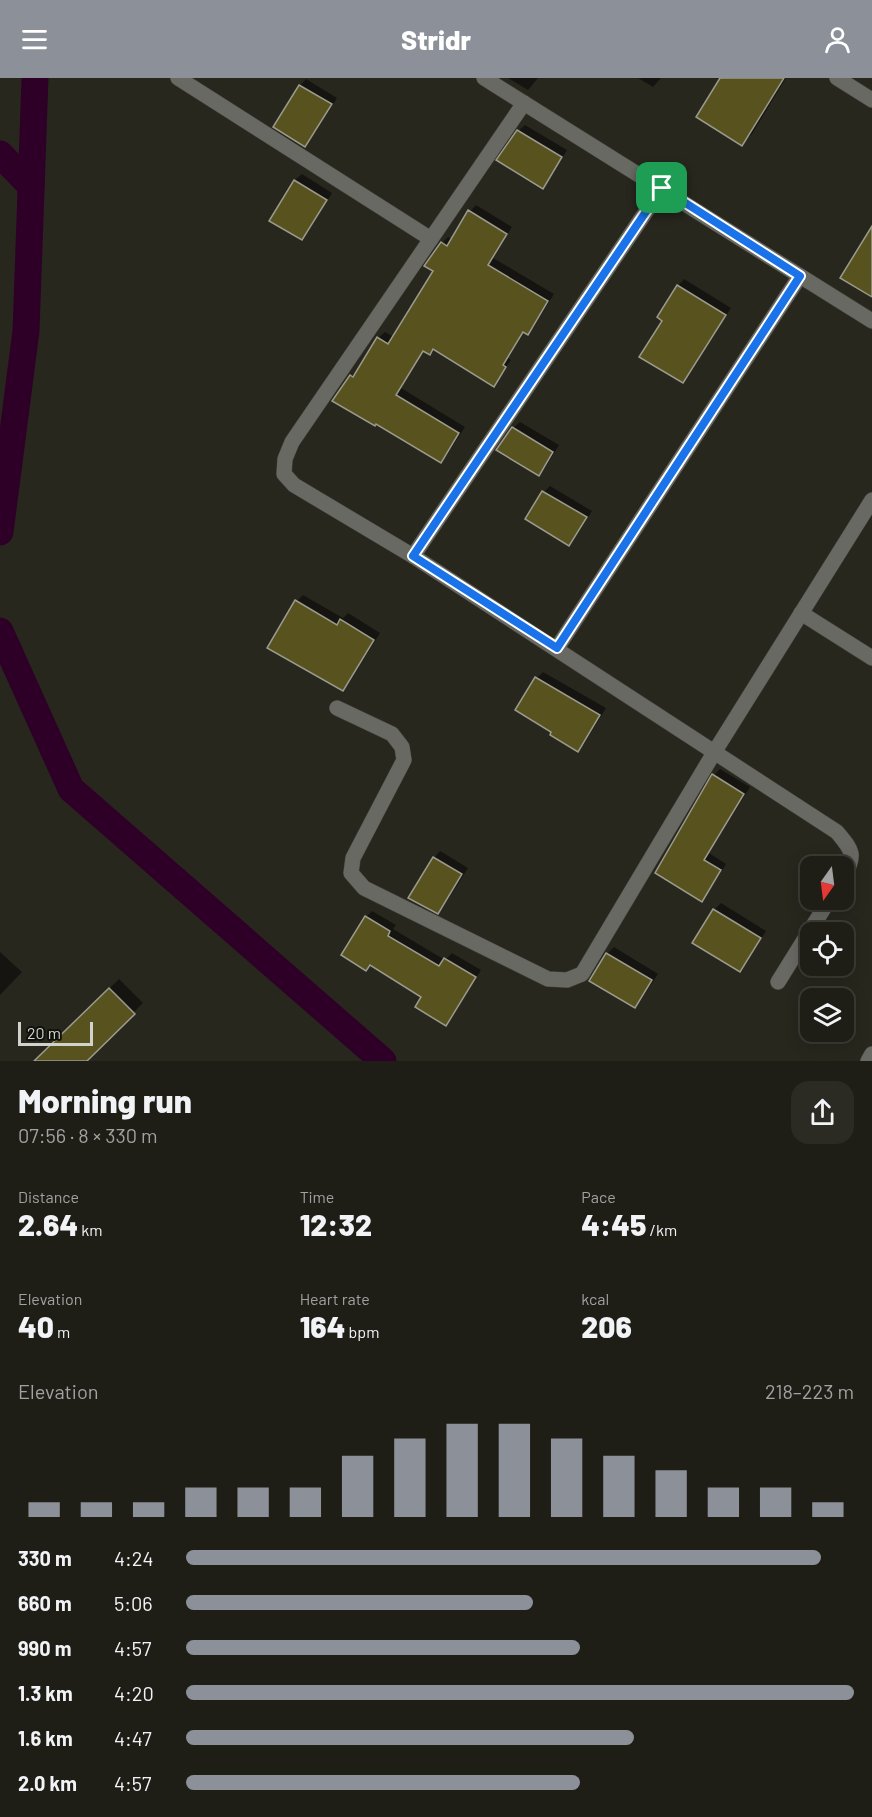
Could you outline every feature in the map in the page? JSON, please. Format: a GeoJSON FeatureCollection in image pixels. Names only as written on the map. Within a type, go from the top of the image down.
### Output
{"type":"FeatureCollection","features":[{"type":"Feature","properties":{"kind":"street"},"geometry":{"type":"LineString","coordinates":[[178,78],[431,239]]}},
{"type":"Feature","properties":{"kind":"street"},"geometry":{"type":"LineString","coordinates":[[484,78],[872,321]]}},
{"type":"Feature","properties":{"kind":"street"},"geometry":{"type":"LineString","coordinates":[[837,78],[872,100]]}},
{"type":"Feature","properties":{"kind":"street"},"geometry":{"type":"LineString","coordinates":[[524,104],[292,442],[285,459],[284,474],[294,485],[413,556],[557,648],[837,832],[851,849],[852,856]]}},
{"type":"Feature","properties":{"kind":"street"},"geometry":{"type":"LineString","coordinates":[[413,556],[662,188]]}},
{"type":"Feature","properties":{"kind":"street"},"geometry":{"type":"LineString","coordinates":[[557,648],[800,276]]}},
{"type":"Feature","properties":{"kind":"street"},"geometry":{"type":"LineString","coordinates":[[337,708],[392,734],[402,747],[404,760],[353,858],[351,873],[364,888],[548,979],[567,980],[582,974],[715,751],[872,500]]}},
{"type":"Feature","properties":{"kind":"street"},"geometry":{"type":"LineString","coordinates":[[801,613],[872,658]]}},
{"type":"Feature","properties":{"kind":"street"},"geometry":{"type":"LineString","coordinates":[[778,982],[823,910]]}},
{"type":"Feature","properties":{"kind":"street"},"geometry":{"type":"LineString","coordinates":[[868,1061],[872,1054]]}},
{"type":"Feature","properties":{"kind":"building"},"geometry":{"type":"Polygon","coordinates":[[[720,78],[784,78],[742,146],[696,117],[720,78]]]}},
{"type":"Feature","properties":{"kind":"building"},"geometry":{"type":"Polygon","coordinates":[[[299,85],[332,104],[305,147],[273,127],[299,85]]]}},
{"type":"Feature","properties":{"kind":"building"},"geometry":{"type":"Polygon","coordinates":[[[517,130],[562,157],[543,189],[496,160],[517,130]]]}},
{"type":"Feature","properties":{"kind":"building"},"geometry":{"type":"Polygon","coordinates":[[[294,180],[327,200],[302,240],[269,221],[294,180]]]}},
{"type":"Feature","properties":{"kind":"building"},"geometry":{"type":"Polygon","coordinates":[[[468,210],[507,234],[488,265],[548,301],[528,335],[523,332],[503,365],[506,367],[494,387],[433,349],[430,355],[423,351],[396,395],[459,433],[441,463],[332,401],[350,375],[353,377],[377,337],[388,344],[433,271],[424,266],[441,242],[447,246],[468,210]]]}},
{"type":"Feature","properties":{"kind":"building"},"geometry":{"type":"Polygon","coordinates":[[[872,226],[872,297],[840,278],[872,226]]]}},
{"type":"Feature","properties":{"kind":"building"},"geometry":{"type":"Polygon","coordinates":[[[677,285],[726,315],[683,383],[639,357],[662,321],[657,317],[677,285]]]}},
{"type":"Feature","properties":{"kind":"building"},"geometry":{"type":"Polygon","coordinates":[[[512,427],[553,452],[539,476],[496,450],[512,427]]]}},
{"type":"Feature","properties":{"kind":"building"},"geometry":{"type":"Polygon","coordinates":[[[542,491],[587,517],[569,546],[525,519],[542,491]]]}},
{"type":"Feature","properties":{"kind":"building"},"geometry":{"type":"Polygon","coordinates":[[[295,600],[337,625],[340,619],[374,640],[343,691],[267,648],[295,600]]]}},
{"type":"Feature","properties":{"kind":"building"},"geometry":{"type":"Polygon","coordinates":[[[535,677],[600,715],[578,752],[515,710],[535,677]]]}},
{"type":"Feature","properties":{"kind":"building"},"geometry":{"type":"Polygon","coordinates":[[[712,774],[744,794],[704,860],[721,870],[702,902],[655,873],[712,774]]]}},
{"type":"Feature","properties":{"kind":"building"},"geometry":{"type":"Polygon","coordinates":[[[433,857],[462,874],[438,914],[408,898],[433,857]]]}},
{"type":"Feature","properties":{"kind":"building"},"geometry":{"type":"Polygon","coordinates":[[[713,909],[761,938],[740,972],[692,943],[713,909]]]}},
{"type":"Feature","properties":{"kind":"building"},"geometry":{"type":"Polygon","coordinates":[[[365,916],[390,931],[388,936],[439,966],[444,958],[476,977],[446,1026],[415,1007],[421,997],[370,965],[366,971],[341,955],[365,916]]]}},
{"type":"Feature","properties":{"kind":"building"},"geometry":{"type":"Polygon","coordinates":[[[606,953],[652,980],[635,1008],[589,981],[606,953]]]}},
{"type":"Feature","properties":{"kind":"building"},"geometry":{"type":"Polygon","coordinates":[[[109,988],[135,1014],[87,1061],[34,1061],[109,988]]]}},
{"type":"Feature","properties":{"kind":"waterway"},"geometry":{"type":"LineString","coordinates":[[0,532],[26,331],[35,78]]}},
{"type":"Feature","properties":{"kind":"waterway"},"geometry":{"type":"LineString","coordinates":[[0,154],[31,186]]}},
{"type":"Feature","properties":{"kind":"waterway"},"geometry":{"type":"LineString","coordinates":[[0,631],[71,789],[383,1061]]}},
{"type":"Feature","properties":{"kind":"route"},"geometry":{"type":"LineString","coordinates":[[662,188],[800,276],[557,648],[413,556],[662,188]]}}]}
